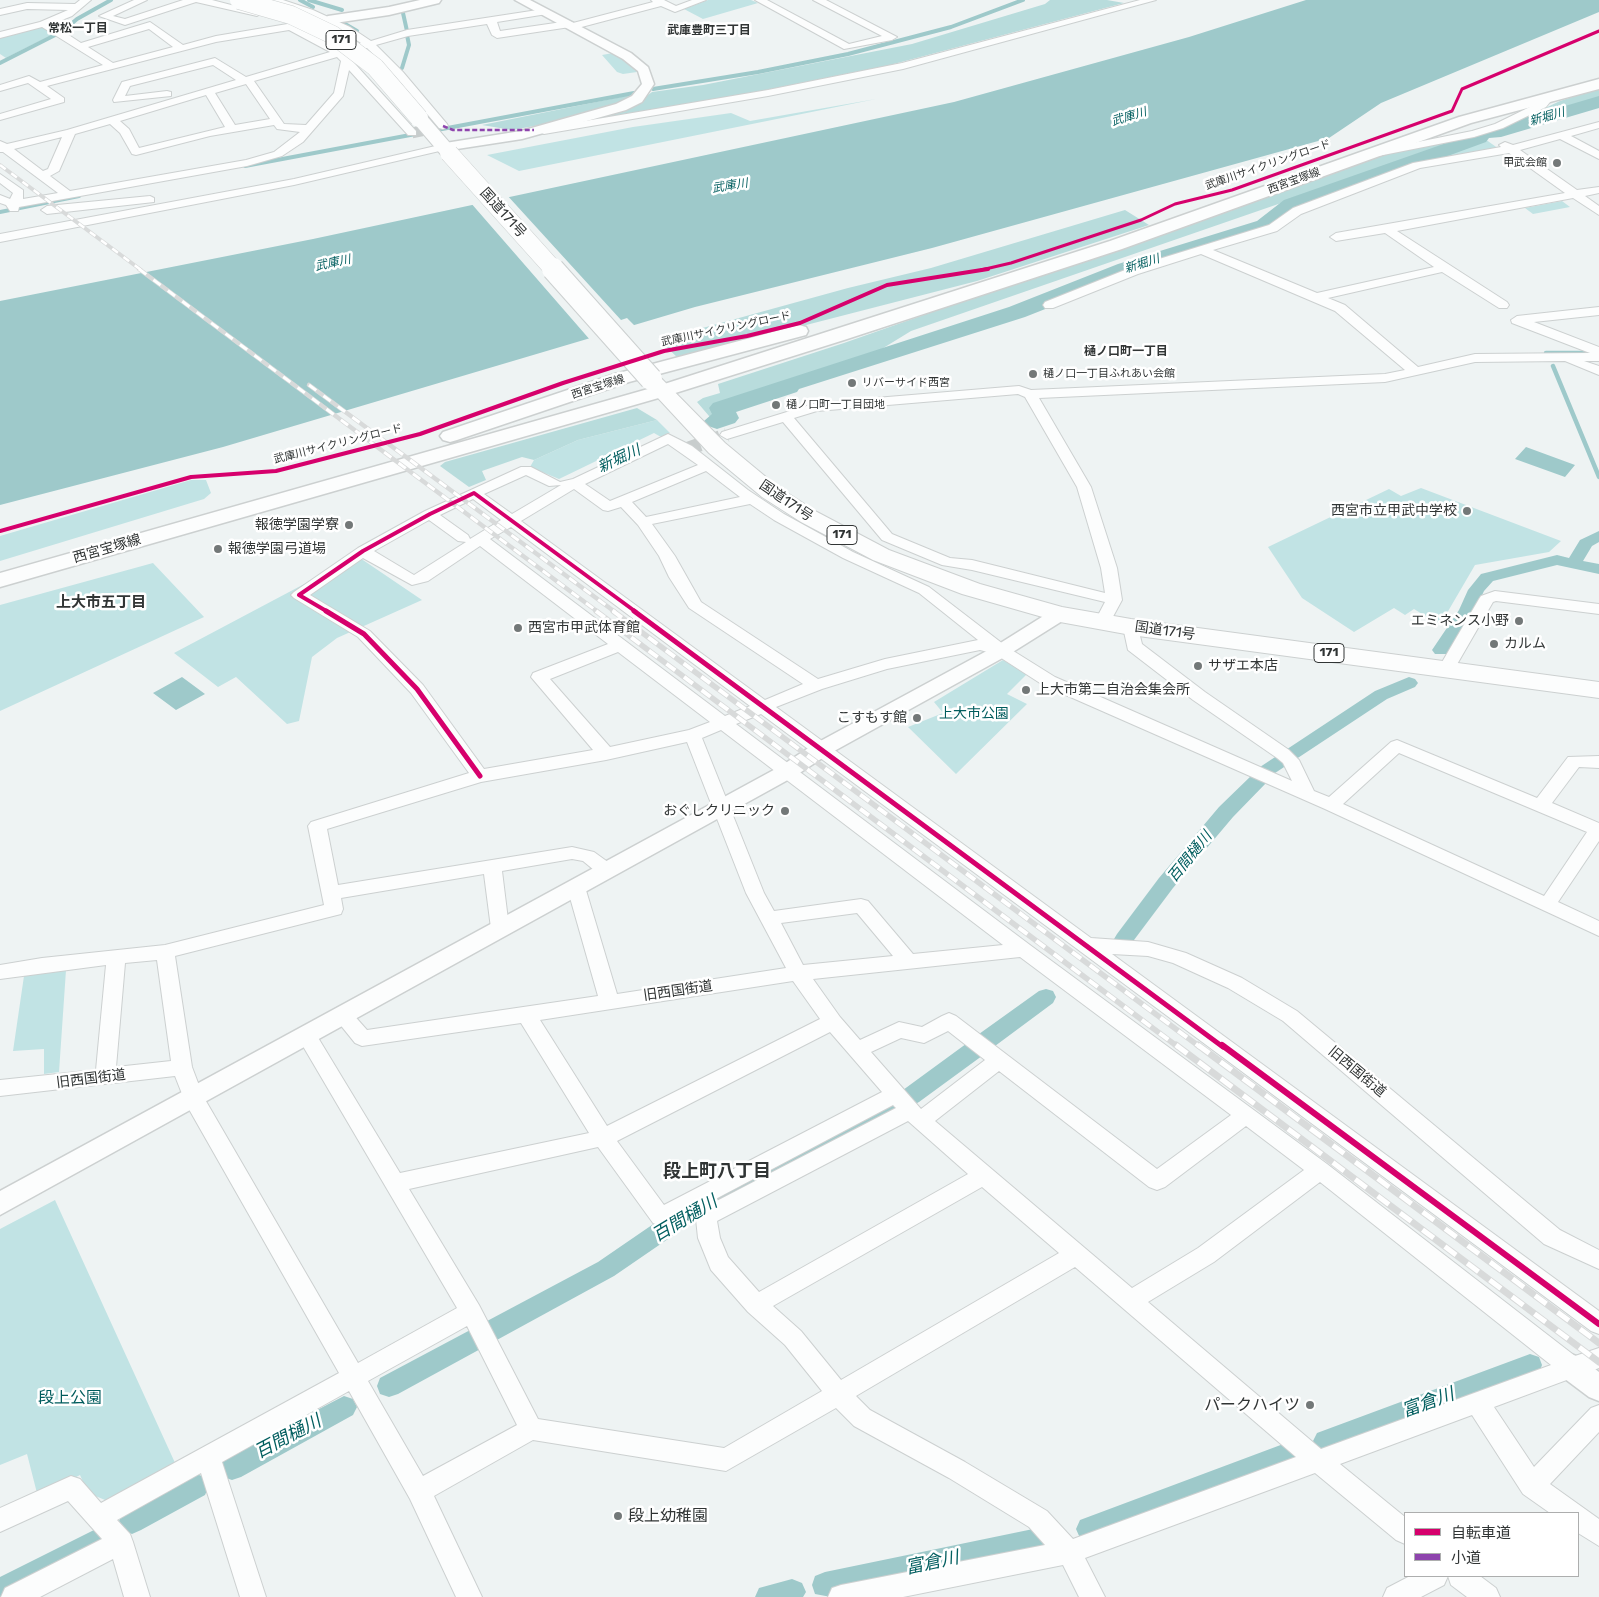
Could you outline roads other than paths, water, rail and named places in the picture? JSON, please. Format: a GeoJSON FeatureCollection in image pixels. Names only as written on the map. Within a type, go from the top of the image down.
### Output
{"type":"FeatureCollection","features":[{"type":"Feature","properties":{"kind":"highway","name":"国道171号"},"geometry":{"type":"LineString","coordinates":[[239,0],[291,15],[340,40],[375,67],[415,125],[446,150],[656,385],[717,448],[770,492],[809,517],[881,555],[972,589],[1060,614],[1108,611],[1131,627],[1599,690]]}},
{"type":"Feature","properties":{"kind":"main road","name":"西宮宝塚線"},"geometry":{"type":"LineString","coordinates":[[0,580],[426,460],[656,385],[837,336],[1116,244],[1466,120],[1599,84]]}},
{"type":"Feature","properties":{"kind":"main road","name":"西宮宝塚線"},"geometry":{"type":"LineString","coordinates":[[214,519],[340,472],[622,378],[919,300],[991,284]]}},
{"type":"Feature","properties":{"kind":"street"},"geometry":{"type":"LineString","coordinates":[[142,0],[104,16],[125,22],[193,0]]}},
{"type":"Feature","properties":{"kind":"street"},"geometry":{"type":"LineString","coordinates":[[199,0],[242,9],[292,27],[343,57],[415,125]]}},
{"type":"Feature","properties":{"kind":"street"},"geometry":{"type":"LineString","coordinates":[[273,0],[328,20],[369,44],[399,74],[443,126]]}},
{"type":"Feature","properties":{"kind":"street"},"geometry":{"type":"LineString","coordinates":[[294,0],[309,9],[310,12]]}},
{"type":"Feature","properties":{"kind":"street"},"geometry":{"type":"LineString","coordinates":[[39,85],[233,36],[389,11],[436,0]]}},
{"type":"Feature","properties":{"kind":"street"},"geometry":{"type":"LineString","coordinates":[[520,0],[572,25],[627,56],[644,70],[648,84],[638,99],[621,107],[522,135]]}},
{"type":"Feature","properties":{"kind":"street"},"geometry":{"type":"LineString","coordinates":[[491,21],[497,35],[572,25],[658,2],[679,8],[701,0]]}},
{"type":"Feature","properties":{"kind":"street"},"geometry":{"type":"LineString","coordinates":[[760,0],[848,47],[892,38],[818,0]]}},
{"type":"Feature","properties":{"kind":"street"},"geometry":{"type":"LineString","coordinates":[[0,238],[221,196],[522,135],[866,74],[982,46],[1151,0]]}},
{"type":"Feature","properties":{"kind":"street"},"geometry":{"type":"LineString","coordinates":[[0,12],[27,6],[82,3]]}},
{"type":"Feature","properties":{"kind":"street"},"geometry":{"type":"LineString","coordinates":[[0,35],[44,24],[69,14],[82,3]]}},
{"type":"Feature","properties":{"kind":"street"},"geometry":{"type":"LineString","coordinates":[[309,129],[281,127],[247,80],[215,61],[126,84],[118,100],[209,91],[247,80],[343,57],[369,44],[407,33],[544,12]]}},
{"type":"Feature","properties":{"kind":"street"},"geometry":{"type":"LineString","coordinates":[[44,24],[111,66]]}},
{"type":"Feature","properties":{"kind":"street"},"geometry":{"type":"LineString","coordinates":[[81,46],[150,25],[181,48]]}},
{"type":"Feature","properties":{"kind":"street"},"geometry":{"type":"LineString","coordinates":[[9,206],[256,161],[290,147],[309,129],[339,94],[343,57]]}},
{"type":"Feature","properties":{"kind":"street"},"geometry":{"type":"LineString","coordinates":[[164,75],[186,94]]}},
{"type":"Feature","properties":{"kind":"street"},"geometry":{"type":"LineString","coordinates":[[0,88],[29,79],[60,100],[0,117]]}},
{"type":"Feature","properties":{"kind":"street"},"geometry":{"type":"LineString","coordinates":[[209,91],[232,129]]}},
{"type":"Feature","properties":{"kind":"street"},"geometry":{"type":"LineString","coordinates":[[2,147],[113,120],[186,94]]}},
{"type":"Feature","properties":{"kind":"street"},"geometry":{"type":"LineString","coordinates":[[1367,154],[1484,131],[1542,104],[1549,97]]}},
{"type":"Feature","properties":{"kind":"street"},"geometry":{"type":"LineString","coordinates":[[113,120],[125,131],[136,152],[232,129],[276,121]]}},
{"type":"Feature","properties":{"kind":"street"},"geometry":{"type":"LineString","coordinates":[[1049,306],[1134,271],[1204,251],[1273,228],[1297,210],[1417,165],[1512,149],[1599,125]]}},
{"type":"Feature","properties":{"kind":"street"},"geometry":{"type":"LineString","coordinates":[[1484,131],[1599,211]]}},
{"type":"Feature","properties":{"kind":"street"},"geometry":{"type":"LineString","coordinates":[[42,175],[52,171],[70,132]]}},
{"type":"Feature","properties":{"kind":"street"},"geometry":{"type":"LineString","coordinates":[[1562,136],[1599,156]]}},
{"type":"Feature","properties":{"kind":"street"},"geometry":{"type":"LineString","coordinates":[[2,147],[68,195]]}},
{"type":"Feature","properties":{"kind":"street"},"geometry":{"type":"LineString","coordinates":[[0,177],[19,192],[18,199],[9,206]]}},
{"type":"Feature","properties":{"kind":"street"},"geometry":{"type":"LineString","coordinates":[[1336,237],[1599,190]]}},
{"type":"Feature","properties":{"kind":"street"},"geometry":{"type":"LineString","coordinates":[[9,206],[23,212],[120,202],[221,196]]}},
{"type":"Feature","properties":{"kind":"street"},"geometry":{"type":"LineString","coordinates":[[1387,228],[1444,268],[1504,305]]}},
{"type":"Feature","properties":{"kind":"street"},"geometry":{"type":"LineString","coordinates":[[1204,251],[1340,308],[1416,372]]}},
{"type":"Feature","properties":{"kind":"street"},"geometry":{"type":"LineString","coordinates":[[1315,297],[1444,268]]}},
{"type":"Feature","properties":{"kind":"street"},"geometry":{"type":"LineString","coordinates":[[1599,311],[1517,320],[1599,352]]}},
{"type":"Feature","properties":{"kind":"street"},"geometry":{"type":"LineString","coordinates":[[727,436],[816,407],[1019,390],[1030,394],[1385,378],[1475,358],[1599,356]]}},
{"type":"Feature","properties":{"kind":"street"},"geometry":{"type":"LineString","coordinates":[[1561,357],[1599,371]]}},
{"type":"Feature","properties":{"kind":"street"},"geometry":{"type":"LineString","coordinates":[[785,416],[887,537],[947,562],[972,565],[1108,611],[1109,568],[1084,487],[1030,394]]}},
{"type":"Feature","properties":{"kind":"street"},"geometry":{"type":"LineString","coordinates":[[405,577],[464,538],[668,438],[709,465],[752,498],[821,541],[924,590],[1001,651],[1049,681],[1307,794],[1599,929]]}},
{"type":"Feature","properties":{"kind":"street"},"geometry":{"type":"LineString","coordinates":[[480,776],[417,689],[364,634],[299,595],[363,551],[430,514],[526,470],[554,483],[575,483],[608,507],[709,465]]}},
{"type":"Feature","properties":{"kind":"street"},"geometry":{"type":"LineString","coordinates":[[363,551],[405,577],[412,580],[422,578],[480,539],[506,517],[554,483]]}},
{"type":"Feature","properties":{"kind":"street"},"geometry":{"type":"LineString","coordinates":[[474,493],[1599,1324]]}},
{"type":"Feature","properties":{"kind":"street"},"geometry":{"type":"LineString","coordinates":[[643,522],[752,498]]}},
{"type":"Feature","properties":{"kind":"street"},"geometry":{"type":"LineString","coordinates":[[623,501],[643,522],[667,556],[677,577],[695,605],[816,685]]}},
{"type":"Feature","properties":{"kind":"street"},"geometry":{"type":"LineString","coordinates":[[430,514],[464,538]]}},
{"type":"Feature","properties":{"kind":"street"},"geometry":{"type":"LineString","coordinates":[[480,539],[788,770],[1023,950],[1320,1170],[1599,1388]]}},
{"type":"Feature","properties":{"kind":"street"},"geometry":{"type":"LineString","coordinates":[[1446,669],[1487,599],[1495,596],[1599,609]]}},
{"type":"Feature","properties":{"kind":"street"},"geometry":{"type":"LineString","coordinates":[[0,1204],[344,1017],[500,928],[788,770],[820,750],[1001,651],[1060,614]]}},
{"type":"Feature","properties":{"kind":"street"},"geometry":{"type":"LineString","coordinates":[[1131,627],[1134,646],[1199,696],[1287,757],[1307,794]]}},
{"type":"Feature","properties":{"kind":"street"},"geometry":{"type":"LineString","coordinates":[[606,754],[539,677],[621,645]]}},
{"type":"Feature","properties":{"kind":"street"},"geometry":{"type":"LineString","coordinates":[[0,972],[165,952],[334,910],[318,826],[480,776],[606,754],[693,735],[764,708],[816,685],[885,664],[980,645],[1001,651]]}},
{"type":"Feature","properties":{"kind":"street"},"geometry":{"type":"LineString","coordinates":[[693,735],[756,893],[798,973],[833,1022],[906,1106],[1317,1460],[1404,1531]]}},
{"type":"Feature","properties":{"kind":"street"},"geometry":{"type":"LineString","coordinates":[[1331,805],[1397,746],[1598,829],[1547,905]]}},
{"type":"Feature","properties":{"kind":"street"},"geometry":{"type":"LineString","coordinates":[[1541,805],[1574,761],[1599,762]]}},
{"type":"Feature","properties":{"kind":"street"},"geometry":{"type":"LineString","coordinates":[[332,893],[572,853],[588,856],[606,870]]}},
{"type":"Feature","properties":{"kind":"street"},"geometry":{"type":"LineString","coordinates":[[492,866],[500,928]]}},
{"type":"Feature","properties":{"kind":"street"},"geometry":{"type":"LineString","coordinates":[[576,887],[609,1001]]}},
{"type":"Feature","properties":{"kind":"street"},"geometry":{"type":"LineString","coordinates":[[769,918],[861,906],[909,962]]}},
{"type":"Feature","properties":{"kind":"street","name":"旧西国街道"},"geometry":{"type":"LineString","coordinates":[[1085,945],[1148,949],[1179,958],[1236,983],[1282,1011],[1552,1237],[1599,1260]]}},
{"type":"Feature","properties":{"kind":"street","name":"旧西国街道"},"geometry":{"type":"LineString","coordinates":[[344,1017],[362,1038],[798,973],[1023,950]]}},
{"type":"Feature","properties":{"kind":"street"},"geometry":{"type":"LineString","coordinates":[[165,952],[182,1067],[193,1098],[419,1491],[468,1597]]}},
{"type":"Feature","properties":{"kind":"street"},"geometry":{"type":"LineString","coordinates":[[105,1077],[116,957]]}},
{"type":"Feature","properties":{"kind":"street"},"geometry":{"type":"LineString","coordinates":[[526,1015],[603,1138],[661,1217],[700,1209],[999,1060]]}},
{"type":"Feature","properties":{"kind":"street"},"geometry":{"type":"LineString","coordinates":[[857,1050],[899,1030],[924,1035],[949,1021],[1156,1181],[1245,1116]]}},
{"type":"Feature","properties":{"kind":"street"},"geometry":{"type":"LineString","coordinates":[[394,1183],[603,1138],[833,1022]]}},
{"type":"Feature","properties":{"kind":"street"},"geometry":{"type":"LineString","coordinates":[[307,1036],[479,1328],[531,1429]]}},
{"type":"Feature","properties":{"kind":"street","name":"旧西国街道"},"geometry":{"type":"LineString","coordinates":[[0,1088],[182,1067]]}},
{"type":"Feature","properties":{"kind":"street"},"geometry":{"type":"LineString","coordinates":[[1132,1300],[1206,1255],[1320,1170]]}},
{"type":"Feature","properties":{"kind":"street"},"geometry":{"type":"LineString","coordinates":[[756,1305],[985,1175]]}},
{"type":"Feature","properties":{"kind":"street"},"geometry":{"type":"LineString","coordinates":[[700,1209],[719,1263],[756,1305],[793,1338],[838,1394],[862,1418],[957,1470],[1038,1519],[1069,1552],[1092,1597]]}},
{"type":"Feature","properties":{"kind":"street"},"geometry":{"type":"LineString","coordinates":[[419,1491],[531,1429],[726,1460],[1078,1254]]}},
{"type":"Feature","properties":{"kind":"street"},"geometry":{"type":"LineString","coordinates":[[97,1518],[352,1377],[479,1328]]}},
{"type":"Feature","properties":{"kind":"street"},"geometry":{"type":"LineString","coordinates":[[849,1596],[1069,1552],[1599,1358]]}},
{"type":"Feature","properties":{"kind":"street"},"geometry":{"type":"LineString","coordinates":[[1477,1402],[1532,1486],[1569,1512]]}},
{"type":"Feature","properties":{"kind":"street"},"geometry":{"type":"LineString","coordinates":[[1532,1486],[1599,1416]]}},
{"type":"Feature","properties":{"kind":"street"},"geometry":{"type":"LineString","coordinates":[[208,1456],[254,1597]]}},
{"type":"Feature","properties":{"kind":"street"},"geometry":{"type":"LineString","coordinates":[[0,1520],[71,1487],[97,1518],[121,1542],[137,1597]]}},
{"type":"Feature","properties":{"kind":"street"},"geometry":{"type":"LineString","coordinates":[[1579,1520],[1599,1534]]}},
{"type":"Feature","properties":{"kind":"street"},"geometry":{"type":"LineString","coordinates":[[14,1597],[121,1542]]}},
{"type":"Feature","properties":{"kind":"street"},"geometry":{"type":"LineString","coordinates":[[1396,1597],[1433,1577]]}},
{"type":"Feature","properties":{"kind":"street"},"geometry":{"type":"LineString","coordinates":[[1461,1577],[1486,1597]]}},
{"type":"Feature","properties":{"kind":"water","name":"武庫川"},"geometry":{"type":"Polygon","coordinates":[[[1306,0],[1599,0],[1599,12],[1381,103],[1329,138],[932,248],[695,307],[223,447],[0,505],[0,301],[313,239],[954,102],[1189,37],[1306,0]]]}},
{"type":"Feature","properties":{"kind":"water"},"geometry":{"type":"Polygon","coordinates":[[[1526,447],[1575,465],[1565,477],[1515,459],[1526,447]]]}},
{"type":"Feature","properties":{"kind":"water"},"geometry":{"type":"Polygon","coordinates":[[[182,677],[205,694],[176,710],[153,693],[182,677]]]}},
{"type":"Feature","properties":{"kind":"waterway"},"geometry":{"type":"LineString","coordinates":[[0,63],[63,31],[77,19],[111,0]]}},
{"type":"Feature","properties":{"kind":"waterway"},"geometry":{"type":"LineString","coordinates":[[300,0],[313,7]]}},
{"type":"Feature","properties":{"kind":"waterway"},"geometry":{"type":"LineString","coordinates":[[309,0],[342,10]]}},
{"type":"Feature","properties":{"kind":"waterway"},"geometry":{"type":"LineString","coordinates":[[653,89],[758,72],[848,54],[951,27],[1023,0]]}},
{"type":"Feature","properties":{"kind":"waterway"},"geometry":{"type":"LineString","coordinates":[[403,13],[407,31]]}},
{"type":"Feature","properties":{"kind":"waterway"},"geometry":{"type":"LineString","coordinates":[[340,21],[357,31]]}},
{"type":"Feature","properties":{"kind":"waterway"},"geometry":{"type":"LineString","coordinates":[[402,68],[409,45],[407,35]]}},
{"type":"Feature","properties":{"kind":"waterway"},"geometry":{"type":"LineString","coordinates":[[245,166],[634,93]]}},
{"type":"Feature","properties":{"kind":"waterway","name":"新堀川"},"geometry":{"type":"LineString","coordinates":[[1494,133],[1599,102]]}},
{"type":"Feature","properties":{"kind":"waterway","name":"新堀川"},"geometry":{"type":"LineString","coordinates":[[800,382],[1017,312],[1126,269],[1265,226],[1292,205],[1479,138]]}},
{"type":"Feature","properties":{"kind":"waterway"},"geometry":{"type":"LineString","coordinates":[[0,212],[79,196]]}},
{"type":"Feature","properties":{"kind":"waterway"},"geometry":{"type":"LineString","coordinates":[[1546,353],[1599,353]]}},
{"type":"Feature","properties":{"kind":"waterway"},"geometry":{"type":"LineString","coordinates":[[1553,366],[1599,477]]}},
{"type":"Feature","properties":{"kind":"waterway","name":"新堀川"},"geometry":{"type":"LineString","coordinates":[[717,421],[726,418],[722,408],[788,387]]}},
{"type":"Feature","properties":{"kind":"waterway"},"geometry":{"type":"LineString","coordinates":[[1574,563],[1586,543],[1599,536]]}},
{"type":"Feature","properties":{"kind":"waterway","name":"百間樋川"},"geometry":{"type":"LineString","coordinates":[[1441,650],[1467,610],[1476,590],[1487,577],[1557,560],[1599,569]]}},
{"type":"Feature","properties":{"kind":"waterway","name":"百間樋川"},"geometry":{"type":"LineString","coordinates":[[1267,771],[1381,695],[1409,683]]}},
{"type":"Feature","properties":{"kind":"waterway","name":"百間樋川"},"geometry":{"type":"LineString","coordinates":[[1124,939],[1166,883],[1226,812],[1260,778]]}},
{"type":"Feature","properties":{"kind":"waterway","name":"百間樋川"},"geometry":{"type":"LineString","coordinates":[[987,1040],[1046,997]]}},
{"type":"Feature","properties":{"kind":"waterway","name":"百間樋川"},"geometry":{"type":"LineString","coordinates":[[389,1386],[606,1269],[676,1221],[911,1096],[978,1047]]}},
{"type":"Feature","properties":{"kind":"waterway","name":"富倉川"},"geometry":{"type":"LineString","coordinates":[[1326,1441],[1530,1365]]}},
{"type":"Feature","properties":{"kind":"waterway","name":"百間樋川"},"geometry":{"type":"LineString","coordinates":[[232,1468],[344,1407]]}},
{"type":"Feature","properties":{"kind":"waterway","name":"富倉川"},"geometry":{"type":"LineString","coordinates":[[1089,1529],[1286,1455]]}},
{"type":"Feature","properties":{"kind":"waterway","name":"百間樋川"},"geometry":{"type":"LineString","coordinates":[[132,1521],[196,1486]]}},
{"type":"Feature","properties":{"kind":"waterway","name":"百間樋川"},"geometry":{"type":"LineString","coordinates":[[0,1591],[98,1541]]}},
{"type":"Feature","properties":{"kind":"waterway","name":"富倉川"},"geometry":{"type":"LineString","coordinates":[[825,1585],[1038,1541]]}},
{"type":"Feature","properties":{"kind":"waterway","name":"富倉川"},"geometry":{"type":"LineString","coordinates":[[769,1597],[792,1592]]}},
{"type":"Feature","properties":{"kind":"tunnel"},"geometry":{"type":"LineString","coordinates":[[412,133],[443,126]]}},
{"type":"Feature","properties":{"kind":"tunnel"},"geometry":{"type":"LineString","coordinates":[[687,449],[727,435]]}},
{"type":"Feature","properties":{"kind":"railway"},"geometry":{"type":"LineString","coordinates":[[0,165],[141,270]]}},
{"type":"Feature","properties":{"kind":"railway"},"geometry":{"type":"LineString","coordinates":[[139,269],[598,612]]}},
{"type":"Feature","properties":{"kind":"railway"},"geometry":{"type":"LineString","coordinates":[[309,385],[615,612]]}},
{"type":"Feature","properties":{"kind":"railway"},"geometry":{"type":"LineString","coordinates":[[596,611],[1178,1047]]}},
{"type":"Feature","properties":{"kind":"railway"},"geometry":{"type":"LineString","coordinates":[[613,611],[1200,1047]]}},
{"type":"Feature","properties":{"kind":"railway"},"geometry":{"type":"LineString","coordinates":[[1176,1045],[1599,1362]]}},
{"type":"Feature","properties":{"kind":"railway"},"geometry":{"type":"LineString","coordinates":[[1198,1045],[1599,1343]]}},
{"type":"Feature","properties":{"kind":"place","name":"甲武会館"},"geometry":{"type":"Point","coordinates":[1557,163]}},
{"type":"Feature","properties":{"kind":"place","name":"樋ノ口一丁目ふれあい会館"},"geometry":{"type":"Point","coordinates":[1033,374]}},
{"type":"Feature","properties":{"kind":"place","name":"リバーサイド西宮"},"geometry":{"type":"Point","coordinates":[852,383]}},
{"type":"Feature","properties":{"kind":"place","name":"樋ノ口町一丁目団地"},"geometry":{"type":"Point","coordinates":[776,405]}},
{"type":"Feature","properties":{"kind":"place","name":"西宮市立甲武中学校"},"geometry":{"type":"Point","coordinates":[1467,511]}},
{"type":"Feature","properties":{"kind":"place","name":"報徳学園学寮"},"geometry":{"type":"Point","coordinates":[349,525]}},
{"type":"Feature","properties":{"kind":"place","name":"報徳学園弓道場"},"geometry":{"type":"Point","coordinates":[218,549]}},
{"type":"Feature","properties":{"kind":"place","name":"エミネンス小野"},"geometry":{"type":"Point","coordinates":[1519,621]}},
{"type":"Feature","properties":{"kind":"place","name":"西宮市甲武体育館"},"geometry":{"type":"Point","coordinates":[518,628]}},
{"type":"Feature","properties":{"kind":"place","name":"カルム"},"geometry":{"type":"Point","coordinates":[1494,644]}},
{"type":"Feature","properties":{"kind":"place","name":"サザエ本店"},"geometry":{"type":"Point","coordinates":[1198,666]}},
{"type":"Feature","properties":{"kind":"place","name":"上大市第二自治会集会所"},"geometry":{"type":"Point","coordinates":[1026,690]}},
{"type":"Feature","properties":{"kind":"place","name":"こすもす館"},"geometry":{"type":"Point","coordinates":[917,718]}},
{"type":"Feature","properties":{"kind":"place","name":"おぐしクリニック"},"geometry":{"type":"Point","coordinates":[785,811]}},
{"type":"Feature","properties":{"kind":"place","name":"パークハイツ"},"geometry":{"type":"Point","coordinates":[1310,1405]}},
{"type":"Feature","properties":{"kind":"place","name":"段上幼稚園"},"geometry":{"type":"Point","coordinates":[618,1516]}},
{"type":"Feature","properties":{"kind":"district","name":"常松一丁目"},"geometry":{"type":"Point","coordinates":[78,29]}},
{"type":"Feature","properties":{"kind":"district","name":"武庫豊町三丁目"},"geometry":{"type":"Point","coordinates":[709,31]}},
{"type":"Feature","properties":{"kind":"district","name":"樋ノ口町一丁目"},"geometry":{"type":"Point","coordinates":[1126,352]}},
{"type":"Feature","properties":{"kind":"district","name":"上大市五丁目"},"geometry":{"type":"Point","coordinates":[101,603]}},
{"type":"Feature","properties":{"kind":"district","name":"段上町八丁目"},"geometry":{"type":"Point","coordinates":[717,1172]}},
{"type":"Feature","properties":{"kind":"park label","name":"上大市公園"},"geometry":{"type":"Point","coordinates":[974,714]}},
{"type":"Feature","properties":{"kind":"park label","name":"段上公園"},"geometry":{"type":"Point","coordinates":[70,1398]}}]}
